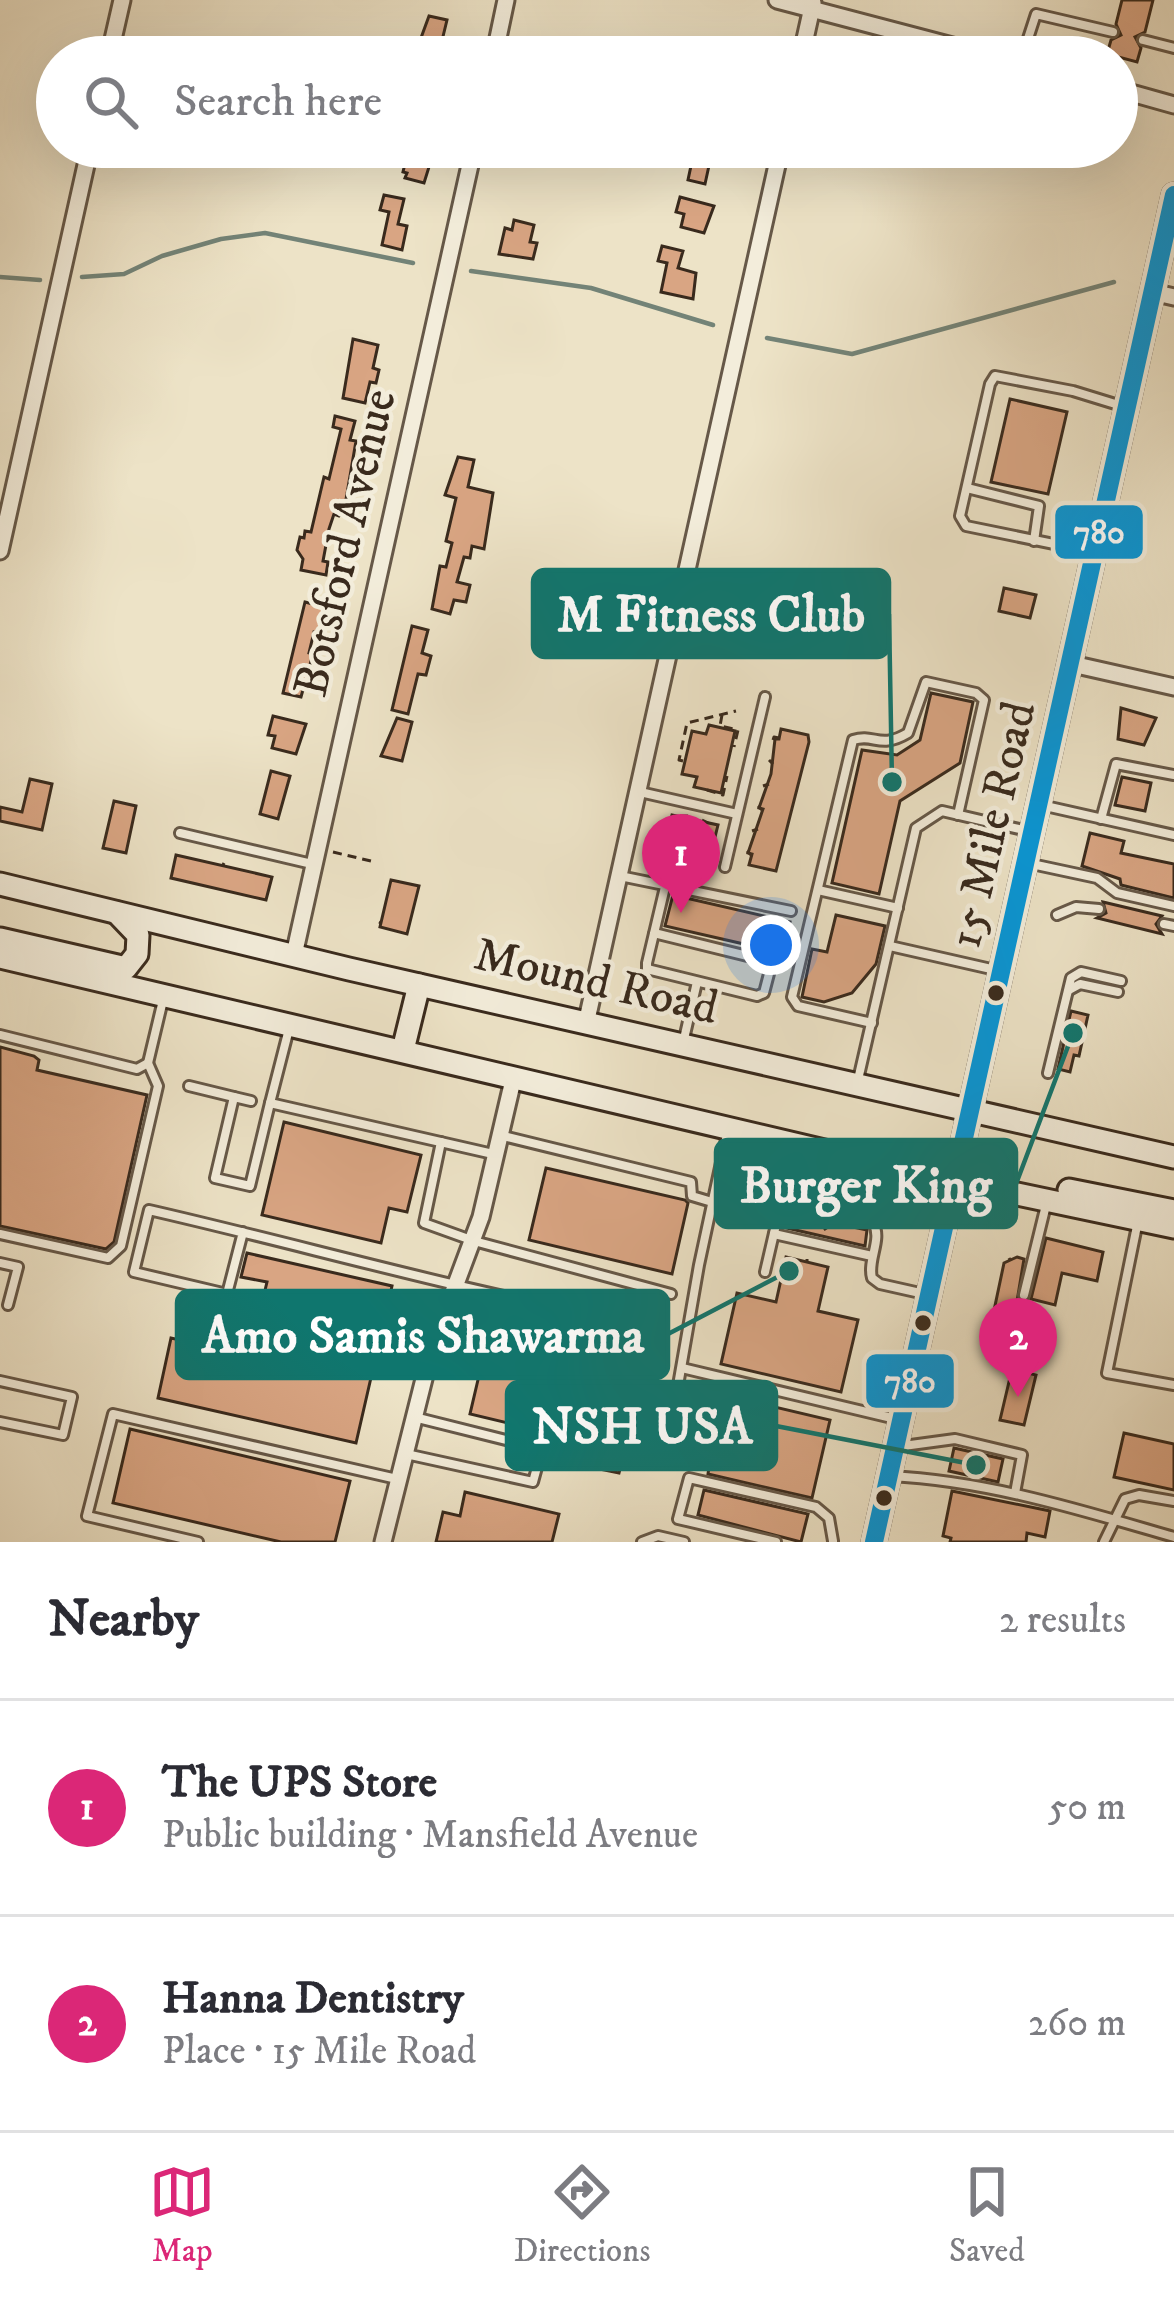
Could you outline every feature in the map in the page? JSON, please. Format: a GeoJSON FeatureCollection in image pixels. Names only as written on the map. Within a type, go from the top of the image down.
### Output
{"type":"FeatureCollection","features":[{"type":"Feature","properties":{"kind":"main road","name":"15 Mile Road"},"geometry":{"type":"LineString","coordinates":[[874,1542],[1126,407],[1163,295],[1174,195]]}},
{"type":"Feature","properties":{"kind":"main road","name":"Mound Road"},"geometry":{"type":"LineString","coordinates":[[0,884],[418,985],[1174,1157]]}},
{"type":"Feature","properties":{"kind":"main road"},"geometry":{"type":"LineString","coordinates":[[0,940],[126,968],[136,954],[138,935],[113,910]]}},
{"type":"Feature","properties":{"kind":"main road"},"geometry":{"type":"LineString","coordinates":[[0,957],[956,1182],[1174,1227]]}},
{"type":"Feature","properties":{"kind":"main road"},"geometry":{"type":"LineString","coordinates":[[403,1050],[418,985]]}},
{"type":"Feature","properties":{"kind":"main road"},"geometry":{"type":"LineString","coordinates":[[1020,1194],[1071,1190],[1174,1211]]}},
{"type":"Feature","properties":{"kind":"street"},"geometry":{"type":"LineString","coordinates":[[114,36],[122,0]]}},
{"type":"Feature","properties":{"kind":"street"},"geometry":{"type":"LineString","coordinates":[[498,36],[506,0]]}},
{"type":"Feature","properties":{"kind":"street"},"geometry":{"type":"LineString","coordinates":[[777,0],[813,5],[921,36]]}},
{"type":"Feature","properties":{"kind":"street"},"geometry":{"type":"LineString","coordinates":[[806,36],[813,5]]}},
{"type":"Feature","properties":{"kind":"street"},"geometry":{"type":"LineString","coordinates":[[1138,95],[1174,105]]}},
{"type":"Feature","properties":{"kind":"street"},"geometry":{"type":"LineString","coordinates":[[0,551],[85,168]]}},
{"type":"Feature","properties":{"kind":"street","name":"Botsford Avenue"},"geometry":{"type":"LineString","coordinates":[[294,955],[469,168]]}},
{"type":"Feature","properties":{"kind":"street"},"geometry":{"type":"LineString","coordinates":[[586,1024],[777,168]]}},
{"type":"Feature","properties":{"kind":"street"},"geometry":{"type":"LineString","coordinates":[[1072,664],[1174,687]]}},
{"type":"Feature","properties":{"kind":"street"},"geometry":{"type":"LineString","coordinates":[[382,1542],[430,1351],[474,1241],[514,1076]]}},
{"type":"Feature","properties":{"kind":"lane"},"geometry":{"type":"LineString","coordinates":[[1029,36],[1036,14],[1113,32]]}},
{"type":"Feature","properties":{"kind":"lane"},"geometry":{"type":"LineString","coordinates":[[1143,40],[1174,49]]}},
{"type":"Feature","properties":{"kind":"lane"},"geometry":{"type":"LineString","coordinates":[[1095,553],[963,525],[960,516],[995,376],[1126,407]]}},
{"type":"Feature","properties":{"kind":"lane"},"geometry":{"type":"LineString","coordinates":[[967,488],[1039,506],[1034,541]]}},
{"type":"Feature","properties":{"kind":"lane"},"geometry":{"type":"LineString","coordinates":[[872,1023],[797,1006],[792,1000],[853,740],[859,737],[884,744],[908,733],[926,682],[979,694],[984,700],[958,815]]}},
{"type":"Feature","properties":{"kind":"lane"},"geometry":{"type":"LineString","coordinates":[[725,867],[765,697]]}},
{"type":"Feature","properties":{"kind":"lane"},"geometry":{"type":"LineString","coordinates":[[1102,819],[1116,764],[1174,776]]}},
{"type":"Feature","properties":{"kind":"lane"},"geometry":{"type":"LineString","coordinates":[[638,791],[737,814]]}},
{"type":"Feature","properties":{"kind":"lane"},"geometry":{"type":"LineString","coordinates":[[1039,805],[1174,835]]}},
{"type":"Feature","properties":{"kind":"lane"},"geometry":{"type":"LineString","coordinates":[[856,1085],[916,828],[938,812],[1033,832]]}},
{"type":"Feature","properties":{"kind":"lane"},"geometry":{"type":"LineString","coordinates":[[180,833],[314,865]]}},
{"type":"Feature","properties":{"kind":"lane"},"geometry":{"type":"LineString","coordinates":[[1027,862],[1097,878],[1118,893],[1174,906]]}},
{"type":"Feature","properties":{"kind":"lane"},"geometry":{"type":"LineString","coordinates":[[620,876],[791,911]]}},
{"type":"Feature","properties":{"kind":"lane"},"geometry":{"type":"LineString","coordinates":[[654,933],[770,963],[765,991],[760,996],[647,969],[654,933],[664,887]]}},
{"type":"Feature","properties":{"kind":"lane"},"geometry":{"type":"LineString","coordinates":[[817,890],[898,908]]}},
{"type":"Feature","properties":{"kind":"lane"},"geometry":{"type":"LineString","coordinates":[[1057,915],[1076,908],[1099,909]]}},
{"type":"Feature","properties":{"kind":"lane"},"geometry":{"type":"LineString","coordinates":[[890,946],[1003,972]]}},
{"type":"Feature","properties":{"kind":"lane"},"geometry":{"type":"LineString","coordinates":[[1048,1073],[1071,977],[1079,973],[1120,986]]}},
{"type":"Feature","properties":{"kind":"lane"},"geometry":{"type":"LineString","coordinates":[[682,1046],[698,982]]}},
{"type":"Feature","properties":{"kind":"lane"},"geometry":{"type":"LineString","coordinates":[[0,1234],[108,1258],[122,1246],[158,1086],[148,1063],[165,995]]}},
{"type":"Feature","properties":{"kind":"lane"},"geometry":{"type":"LineString","coordinates":[[235,1097],[214,1178],[250,1186],[290,1024]]}},
{"type":"Feature","properties":{"kind":"lane"},"geometry":{"type":"LineString","coordinates":[[0,1035],[137,1069],[148,1063]]}},
{"type":"Feature","properties":{"kind":"lane"},"geometry":{"type":"LineString","coordinates":[[188,1086],[251,1101]]}},
{"type":"Feature","properties":{"kind":"lane"},"geometry":{"type":"LineString","coordinates":[[270,1103],[497,1155]]}},
{"type":"Feature","properties":{"kind":"lane"},"geometry":{"type":"LineString","coordinates":[[664,1460],[728,1128]]}},
{"type":"Feature","properties":{"kind":"lane"},"geometry":{"type":"LineString","coordinates":[[501,1136],[691,1182],[692,1196],[712,1202]]}},
{"type":"Feature","properties":{"kind":"lane"},"geometry":{"type":"LineString","coordinates":[[441,1142],[424,1223],[671,1294]]}},
{"type":"Feature","properties":{"kind":"lane"},"geometry":{"type":"LineString","coordinates":[[827,1217],[841,1155]]}},
{"type":"Feature","properties":{"kind":"lane"},"geometry":{"type":"LineString","coordinates":[[1024,1295],[1047,1199]]}},
{"type":"Feature","properties":{"kind":"lane"},"geometry":{"type":"LineString","coordinates":[[765,1272],[781,1203],[876,1226],[870,1273],[876,1282],[930,1295]]}},
{"type":"Feature","properties":{"kind":"lane"},"geometry":{"type":"LineString","coordinates":[[243,1232],[227,1294],[134,1272],[149,1210],[608,1317]]}},
{"type":"Feature","properties":{"kind":"lane"},"geometry":{"type":"LineString","coordinates":[[1138,1219],[1107,1373],[1174,1385]]}},
{"type":"Feature","properties":{"kind":"lane"},"geometry":{"type":"LineString","coordinates":[[774,1234],[872,1256]]}},
{"type":"Feature","properties":{"kind":"lane"},"geometry":{"type":"LineString","coordinates":[[0,1263],[18,1267],[8,1305]]}},
{"type":"Feature","properties":{"kind":"lane"},"geometry":{"type":"LineString","coordinates":[[682,1367],[901,1420]]}},
{"type":"Feature","properties":{"kind":"lane"},"geometry":{"type":"LineString","coordinates":[[0,1381],[72,1397],[63,1436],[0,1422]]}},
{"type":"Feature","properties":{"kind":"lane"},"geometry":{"type":"LineString","coordinates":[[198,1542],[87,1516],[113,1414],[397,1479]]}},
{"type":"Feature","properties":{"kind":"lane"},"geometry":{"type":"LineString","coordinates":[[403,1453],[533,1483],[542,1449],[412,1416]]}},
{"type":"Feature","properties":{"kind":"lane"},"geometry":{"type":"LineString","coordinates":[[895,1448],[955,1439],[1022,1455],[1015,1493]]}},
{"type":"Feature","properties":{"kind":"lane"},"geometry":{"type":"LineString","coordinates":[[889,1476],[944,1479],[1015,1493],[1174,1537]]}},
{"type":"Feature","properties":{"kind":"lane"},"geometry":{"type":"LineString","coordinates":[[776,1542],[678,1519],[688,1478],[816,1507],[829,1518],[835,1542]]}},
{"type":"Feature","properties":{"kind":"lane"},"geometry":{"type":"LineString","coordinates":[[1104,1542],[1125,1499],[1139,1495],[1174,1501]]}},
{"type":"Feature","properties":{"kind":"lane"},"geometry":{"type":"LineString","coordinates":[[641,1542],[658,1536],[684,1542]]}},
{"type":"Feature","properties":{"kind":"path"},"geometry":{"type":"LineString","coordinates":[[683,761],[679,760],[687,723],[736,711]]}},
{"type":"Feature","properties":{"kind":"path"},"geometry":{"type":"LineString","coordinates":[[722,715],[720,726],[738,730],[734,747]]}},
{"type":"Feature","properties":{"kind":"path"},"geometry":{"type":"LineString","coordinates":[[707,790],[723,795],[727,776]]}},
{"type":"Feature","properties":{"kind":"path"},"geometry":{"type":"LineString","coordinates":[[680,816],[688,816]]}},
{"type":"Feature","properties":{"kind":"path"},"geometry":{"type":"LineString","coordinates":[[702,820],[709,823]]}},
{"type":"Feature","properties":{"kind":"path"},"geometry":{"type":"LineString","coordinates":[[333,852],[375,862]]}},
{"type":"Feature","properties":{"kind":"building"},"geometry":{"type":"Polygon","coordinates":[[[1122,0],[1153,0],[1145,32],[1119,36],[1116,24],[1122,0]]]}},
{"type":"Feature","properties":{"kind":"building"},"geometry":{"type":"Polygon","coordinates":[[[429,16],[447,20],[443,36],[422,36],[429,16]]]}},
{"type":"Feature","properties":{"kind":"building"},"geometry":{"type":"Polygon","coordinates":[[[404,168],[429,168],[424,183],[405,178],[404,168]]]}},
{"type":"Feature","properties":{"kind":"building"},"geometry":{"type":"Polygon","coordinates":[[[691,168],[708,168],[705,184],[688,180],[691,168]]]}},
{"type":"Feature","properties":{"kind":"building"},"geometry":{"type":"Polygon","coordinates":[[[384,195],[404,199],[398,224],[407,226],[402,250],[382,245],[389,212],[380,210],[384,195]]]}},
{"type":"Feature","properties":{"kind":"building"},"geometry":{"type":"Polygon","coordinates":[[[680,197],[714,206],[704,233],[681,227],[684,214],[676,212],[680,197]]]}},
{"type":"Feature","properties":{"kind":"building"},"geometry":{"type":"Polygon","coordinates":[[[514,220],[534,225],[533,259],[499,254],[505,228],[512,230],[514,220]]]}},
{"type":"Feature","properties":{"kind":"building"},"geometry":{"type":"Polygon","coordinates":[[[662,246],[683,251],[678,268],[696,273],[693,299],[661,292],[667,263],[658,261],[662,246]]]}},
{"type":"Feature","properties":{"kind":"building"},"geometry":{"type":"Polygon","coordinates":[[[353,339],[378,345],[373,368],[379,370],[365,403],[343,398],[353,339]]]}},
{"type":"Feature","properties":{"kind":"building"},"geometry":{"type":"Polygon","coordinates":[[[1010,399],[1067,412],[1048,494],[991,482],[1010,399]]]}},
{"type":"Feature","properties":{"kind":"building"},"geometry":{"type":"Polygon","coordinates":[[[335,416],[355,421],[350,440],[356,441],[344,511],[334,514],[329,529],[323,561],[328,562],[326,575],[301,570],[303,559],[297,550],[300,537],[311,532],[324,477],[329,479],[341,429],[333,427],[335,416]]]}},
{"type":"Feature","properties":{"kind":"building"},"geometry":{"type":"Polygon","coordinates":[[[458,457],[474,460],[468,487],[493,493],[484,549],[472,546],[457,582],[470,585],[466,602],[454,600],[450,614],[432,609],[440,566],[446,567],[452,543],[446,541],[456,498],[445,495],[458,457]]]}},
{"type":"Feature","properties":{"kind":"building"},"geometry":{"type":"Polygon","coordinates":[[[1004,588],[1036,595],[1030,618],[999,611],[1004,588]]]}},
{"type":"Feature","properties":{"kind":"building"},"geometry":{"type":"Polygon","coordinates":[[[305,602],[328,608],[320,633],[314,632],[301,697],[283,693],[305,602]]]}},
{"type":"Feature","properties":{"kind":"building"},"geometry":{"type":"Polygon","coordinates":[[[412,626],[428,630],[422,653],[431,656],[426,675],[418,674],[408,714],[392,710],[412,626]]]}},
{"type":"Feature","properties":{"kind":"building"},"geometry":{"type":"Polygon","coordinates":[[[931,693],[973,702],[960,763],[900,801],[879,894],[832,883],[862,750],[897,755],[920,740],[931,693]]]}},
{"type":"Feature","properties":{"kind":"building"},"geometry":{"type":"Polygon","coordinates":[[[1121,708],[1156,718],[1144,745],[1118,739],[1121,708]]]}},
{"type":"Feature","properties":{"kind":"building"},"geometry":{"type":"Polygon","coordinates":[[[273,716],[306,724],[296,754],[272,748],[275,736],[268,735],[273,716]]]}},
{"type":"Feature","properties":{"kind":"building"},"geometry":{"type":"Polygon","coordinates":[[[397,718],[412,722],[402,761],[381,756],[397,718]]]}},
{"type":"Feature","properties":{"kind":"building"},"geometry":{"type":"Polygon","coordinates":[[[709,725],[735,731],[721,793],[694,787],[697,777],[682,774],[692,731],[706,734],[709,725]]]}},
{"type":"Feature","properties":{"kind":"building"},"geometry":{"type":"Polygon","coordinates":[[[781,729],[808,735],[809,742],[776,871],[749,865],[752,854],[748,853],[781,729]]]}},
{"type":"Feature","properties":{"kind":"building"},"geometry":{"type":"Polygon","coordinates":[[[271,771],[290,776],[278,819],[260,814],[271,771]]]}},
{"type":"Feature","properties":{"kind":"building"},"geometry":{"type":"Polygon","coordinates":[[[1122,777],[1151,783],[1145,811],[1115,805],[1122,777]]]}},
{"type":"Feature","properties":{"kind":"building"},"geometry":{"type":"Polygon","coordinates":[[[30,779],[52,784],[42,830],[0,821],[0,807],[22,812],[30,779]]]}},
{"type":"Feature","properties":{"kind":"building"},"geometry":{"type":"Polygon","coordinates":[[[114,801],[136,806],[126,853],[103,848],[114,801]]]}},
{"type":"Feature","properties":{"kind":"building"},"geometry":{"type":"Polygon","coordinates":[[[672,815],[718,825],[712,849],[666,839],[672,815]]]}},
{"type":"Feature","properties":{"kind":"building"},"geometry":{"type":"Polygon","coordinates":[[[1090,833],[1124,841],[1121,853],[1174,864],[1174,898],[1121,885],[1120,879],[1082,866],[1090,833]]]}},
{"type":"Feature","properties":{"kind":"building"},"geometry":{"type":"Polygon","coordinates":[[[176,855],[272,877],[266,900],[171,878],[176,855]]]}},
{"type":"Feature","properties":{"kind":"building"},"geometry":{"type":"Polygon","coordinates":[[[391,880],[419,886],[407,934],[380,927],[391,880]]]}},
{"type":"Feature","properties":{"kind":"building"},"geometry":{"type":"Polygon","coordinates":[[[673,895],[790,922],[783,953],[665,926],[673,895]]]}},
{"type":"Feature","properties":{"kind":"building"},"geometry":{"type":"Polygon","coordinates":[[[1103,902],[1162,916],[1156,924],[1162,934],[1097,918],[1106,913],[1103,902]]]}},
{"type":"Feature","properties":{"kind":"building"},"geometry":{"type":"Polygon","coordinates":[[[836,915],[885,926],[876,964],[852,993],[824,1002],[802,997],[812,949],[827,952],[836,915]]]}},
{"type":"Feature","properties":{"kind":"building"},"geometry":{"type":"Polygon","coordinates":[[[1071,1011],[1088,1015],[1079,1056],[1074,1055],[1070,1072],[1058,1069],[1071,1011]]]}},
{"type":"Feature","properties":{"kind":"building"},"geometry":{"type":"Polygon","coordinates":[[[0,1047],[34,1056],[39,1060],[37,1070],[147,1095],[114,1242],[106,1249],[0,1226],[0,1047]]]}},
{"type":"Feature","properties":{"kind":"building"},"geometry":{"type":"Polygon","coordinates":[[[284,1122],[421,1155],[407,1212],[389,1208],[381,1243],[262,1215],[284,1122]]]}},
{"type":"Feature","properties":{"kind":"building"},"geometry":{"type":"Polygon","coordinates":[[[546,1168],[685,1200],[672,1274],[529,1240],[546,1168]]]}},
{"type":"Feature","properties":{"kind":"building"},"geometry":{"type":"Polygon","coordinates":[[[790,1213],[818,1219],[825,1229],[834,1223],[867,1230],[865,1246],[787,1228],[790,1213]]]}},
{"type":"Feature","properties":{"kind":"building"},"geometry":{"type":"Polygon","coordinates":[[[1046,1238],[1103,1252],[1097,1281],[1062,1273],[1055,1305],[1031,1299],[1046,1238]]]}},
{"type":"Feature","properties":{"kind":"building"},"geometry":{"type":"Polygon","coordinates":[[[247,1253],[392,1286],[356,1443],[158,1398],[171,1338],[203,1345],[212,1305],[259,1315],[267,1282],[241,1277],[247,1253]]]}},
{"type":"Feature","properties":{"kind":"building"},"geometry":{"type":"Polygon","coordinates":[[[786,1257],[828,1267],[818,1311],[858,1320],[841,1392],[721,1364],[737,1293],[776,1302],[786,1257]]]}},
{"type":"Feature","properties":{"kind":"building"},"geometry":{"type":"Polygon","coordinates":[[[1024,1259],[1013,1325],[992,1320],[1004,1263],[1024,1259]]]}},
{"type":"Feature","properties":{"kind":"building"},"geometry":{"type":"Polygon","coordinates":[[[508,1312],[637,1342],[642,1318],[658,1322],[619,1473],[595,1468],[600,1445],[470,1414],[481,1367],[494,1370],[508,1312]]]}},
{"type":"Feature","properties":{"kind":"building"},"geometry":{"type":"Polygon","coordinates":[[[1012,1369],[1036,1375],[1024,1425],[1000,1420],[1012,1369]]]}},
{"type":"Feature","properties":{"kind":"building"},"geometry":{"type":"Polygon","coordinates":[[[711,1392],[830,1420],[812,1498],[708,1474],[709,1467],[694,1464],[711,1392]]]}},
{"type":"Feature","properties":{"kind":"building"},"geometry":{"type":"Polygon","coordinates":[[[130,1429],[350,1481],[335,1542],[281,1542],[113,1503],[130,1429]]]}},
{"type":"Feature","properties":{"kind":"building"},"geometry":{"type":"Polygon","coordinates":[[[1124,1433],[1174,1444],[1174,1490],[1114,1477],[1124,1433]]]}},
{"type":"Feature","properties":{"kind":"building"},"geometry":{"type":"Polygon","coordinates":[[[954,1448],[1003,1459],[998,1482],[949,1471],[954,1448]]]}},
{"type":"Feature","properties":{"kind":"building"},"geometry":{"type":"Polygon","coordinates":[[[704,1490],[808,1514],[801,1542],[698,1515],[704,1490]]]}},
{"type":"Feature","properties":{"kind":"building"},"geometry":{"type":"Polygon","coordinates":[[[952,1491],[1050,1511],[1045,1537],[1027,1533],[1026,1542],[950,1542],[951,1538],[943,1536],[952,1491]]]}},
{"type":"Feature","properties":{"kind":"building"},"geometry":{"type":"Polygon","coordinates":[[[465,1492],[559,1514],[552,1542],[436,1542],[443,1512],[460,1516],[465,1492]]]}},
{"type":"Feature","properties":{"kind":"waterway"},"geometry":{"type":"LineString","coordinates":[[82,277],[124,274],[162,256],[221,239],[265,233],[413,263]]}},
{"type":"Feature","properties":{"kind":"waterway"},"geometry":{"type":"LineString","coordinates":[[471,271],[591,288],[713,325]]}},
{"type":"Feature","properties":{"kind":"waterway"},"geometry":{"type":"LineString","coordinates":[[0,277],[40,280]]}},
{"type":"Feature","properties":{"kind":"waterway"},"geometry":{"type":"LineString","coordinates":[[767,338],[852,354],[1114,282]]}},
{"type":"Feature","properties":{"kind":"transit line","name":"780"},"geometry":{"type":"LineString","coordinates":[[874,1542],[1174,195]]}},
{"type":"Feature","properties":{"kind":"place","name":"M Fitness Club"},"geometry":{"type":"Point","coordinates":[892,782]}},
{"type":"Feature","properties":{"kind":"place","name":"The UPS Store"},"geometry":{"type":"Point","coordinates":[681,913]}},
{"type":"Feature","properties":{"kind":"place","name":"Burger King"},"geometry":{"type":"Point","coordinates":[1073,1033]}},
{"type":"Feature","properties":{"kind":"place","name":"Amo Samis Shawarma"},"geometry":{"type":"Point","coordinates":[789,1271]}},
{"type":"Feature","properties":{"kind":"place","name":"Hanna Dentistry"},"geometry":{"type":"Point","coordinates":[1018,1397]}},
{"type":"Feature","properties":{"kind":"place","name":"NSH USA"},"geometry":{"type":"Point","coordinates":[976,1465]}}]}
